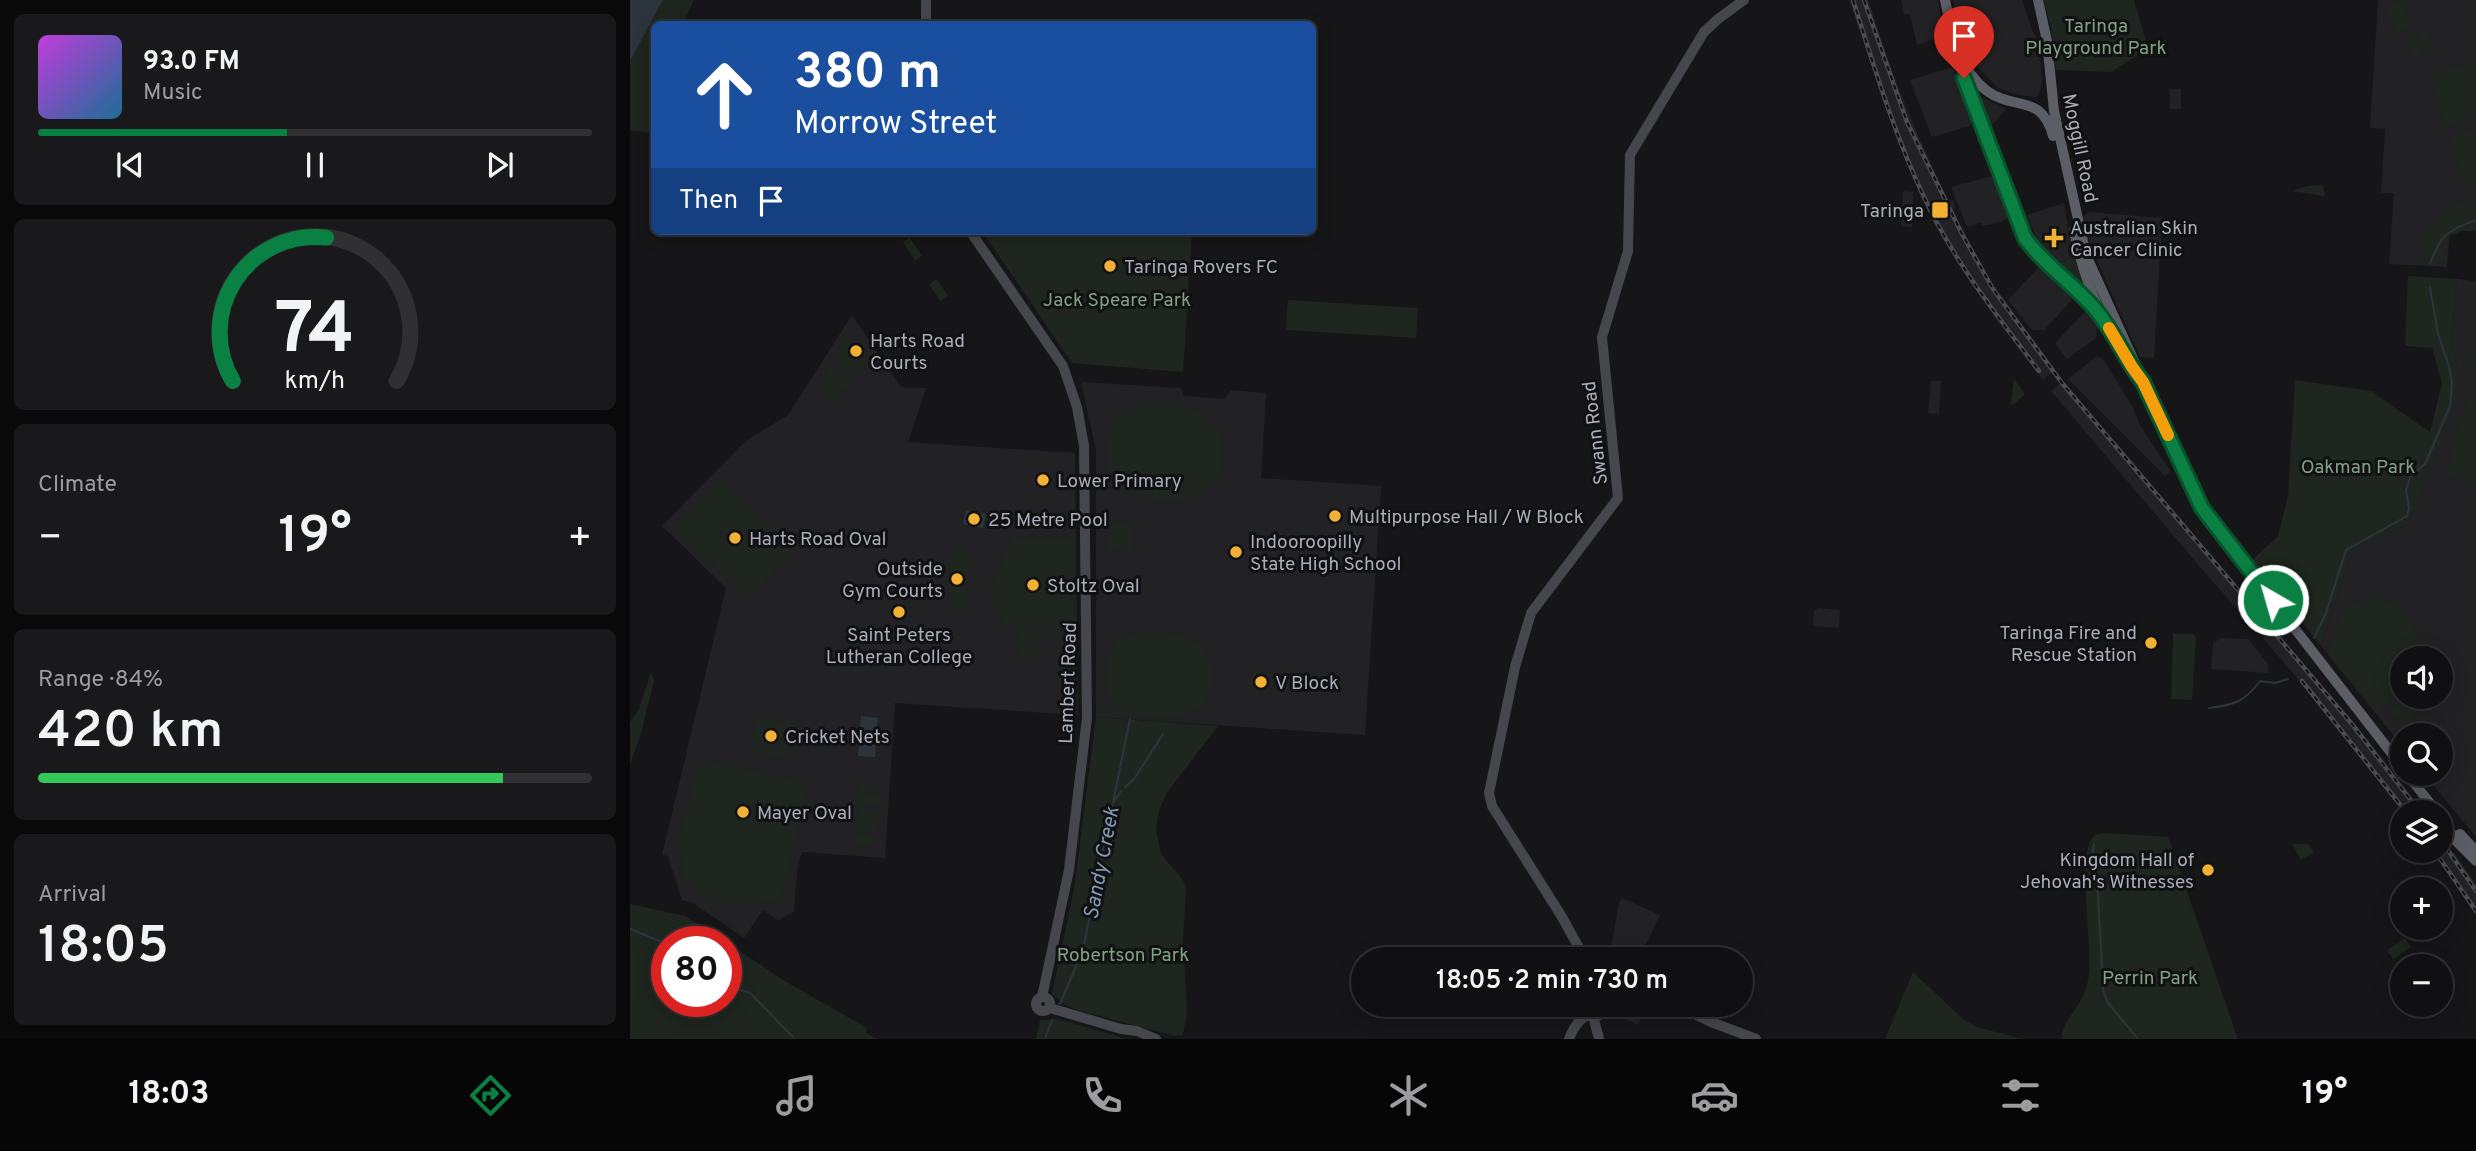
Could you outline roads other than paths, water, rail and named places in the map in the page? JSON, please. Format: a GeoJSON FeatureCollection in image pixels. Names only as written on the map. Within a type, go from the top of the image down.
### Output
{"type":"FeatureCollection","features":[{"type":"Feature","properties":{"kind":"highway","name":"Moggill Road"},"geometry":{"type":"LineString","coordinates":[[1945,0],[1956,47],[1967,68],[1985,90],[1999,97],[2026,103],[2042,112],[2051,128],[2078,256],[2108,325],[2143,382]]}},
{"type":"Feature","properties":{"kind":"highway","name":"Moggill Road"},"geometry":{"type":"LineString","coordinates":[[2038,0],[2047,41],[2054,111],[2086,255],[2202,508],[2390,751]]}},
{"type":"Feature","properties":{"kind":"highway"},"geometry":{"type":"LineString","coordinates":[[1956,47],[1983,131],[2024,236],[2034,250],[2092,305],[2108,325]]}},
{"type":"Feature","properties":{"kind":"highway"},"geometry":{"type":"LineString","coordinates":[[2026,103],[2043,99],[2050,76]]}},
{"type":"Feature","properties":{"kind":"highway"},"geometry":{"type":"LineString","coordinates":[[2416,786],[2428,800]]}},
{"type":"Feature","properties":{"kind":"highway"},"geometry":{"type":"LineString","coordinates":[[2453,829],[2472,849],[2476,862]]}},
{"type":"Feature","properties":{"kind":"main road"},"geometry":{"type":"LineString","coordinates":[[926,0],[926,21]]}},
{"type":"Feature","properties":{"kind":"main road","name":"Swann Road"},"geometry":{"type":"LineString","coordinates":[[1578,947],[1492,806],[1489,793],[1515,667],[1530,616],[1618,498],[1602,337],[1628,251],[1630,155],[1704,32],[1744,0]]}},
{"type":"Feature","properties":{"kind":"main road","name":"Lambert Road"},"geometry":{"type":"LineString","coordinates":[[973,235],[1063,366],[1077,407],[1084,446],[1087,718],[1069,870],[1042,997],[1037,1000],[1037,1009],[1044,1012],[1050,1008],[1121,1029]]}},
{"type":"Feature","properties":{"kind":"main road","name":"Swann Road"},"geometry":{"type":"LineString","coordinates":[[1570,933],[1575,947]]}},
{"type":"Feature","properties":{"kind":"main road"},"geometry":{"type":"LineString","coordinates":[[1571,1039],[1592,1017]]}},
{"type":"Feature","properties":{"kind":"main road"},"geometry":{"type":"LineString","coordinates":[[1595,1017],[1602,1039]]}},
{"type":"Feature","properties":{"kind":"main road"},"geometry":{"type":"LineString","coordinates":[[1699,1017],[1756,1039]]}},
{"type":"Feature","properties":{"kind":"main road"},"geometry":{"type":"LineString","coordinates":[[1121,1029],[1142,1039]]}},
{"type":"Feature","properties":{"kind":"main road"},"geometry":{"type":"LineString","coordinates":[[1121,1029],[1137,1031],[1156,1039]]}},
{"type":"Feature","properties":{"kind":"waterway"},"geometry":{"type":"LineString","coordinates":[[2430,264],[2446,235],[2476,220]]}},
{"type":"Feature","properties":{"kind":"waterway"},"geometry":{"type":"LineString","coordinates":[[2314,638],[2326,613],[2346,550],[2407,516],[2409,508],[2406,490],[2410,477],[2425,464],[2450,406],[2452,383],[2438,334],[2430,287]]}},
{"type":"Feature","properties":{"kind":"waterway"},"geometry":{"type":"LineString","coordinates":[[2209,708],[2238,701],[2249,694],[2260,681],[2275,683],[2288,679]]}},
{"type":"Feature","properties":{"kind":"waterway","name":"Sandy Creek"},"geometry":{"type":"LineString","coordinates":[[1060,1004],[1083,950],[1130,719]]}},
{"type":"Feature","properties":{"kind":"waterway"},"geometry":{"type":"LineString","coordinates":[[1125,787],[1134,779],[1163,734]]}},
{"type":"Feature","properties":{"kind":"waterway","name":"Sandy Creek"},"geometry":{"type":"LineString","coordinates":[[1114,802],[1121,791]]}},
{"type":"Feature","properties":{"kind":"waterway"},"geometry":{"type":"LineString","coordinates":[[2094,844],[2092,856],[2098,893],[2103,990],[2108,1003],[2138,1039]]}},
{"type":"Feature","properties":{"kind":"waterway"},"geometry":{"type":"LineString","coordinates":[[630,929],[651,938]]}},
{"type":"Feature","properties":{"kind":"waterway"},"geometry":{"type":"LineString","coordinates":[[742,990],[750,993],[795,1039]]}},
{"type":"Feature","properties":{"kind":"waterway","name":"Sandy Creek"},"geometry":{"type":"LineString","coordinates":[[1045,1039],[1052,1020]]}},
{"type":"Feature","properties":{"kind":"railway"},"geometry":{"type":"LineString","coordinates":[[1853,0],[1894,124],[1913,173],[1936,220],[1977,287],[2039,371]]}},
{"type":"Feature","properties":{"kind":"railway"},"geometry":{"type":"LineString","coordinates":[[1864,0],[1907,122],[1962,234],[1993,289],[2062,383],[2352,724],[2411,800]]}},
{"type":"Feature","properties":{"kind":"railway"},"geometry":{"type":"LineString","coordinates":[[2302,681],[2396,800]]}},
{"type":"Feature","properties":{"kind":"railway"},"geometry":{"type":"LineString","coordinates":[[2453,857],[2476,891]]}},
{"type":"Feature","properties":{"kind":"railway"},"geometry":{"type":"LineString","coordinates":[[2443,863],[2476,911]]}},
{"type":"Feature","properties":{"kind":"place","name":"Taringa"},"geometry":{"type":"Point","coordinates":[1940,210]}},
{"type":"Feature","properties":{"kind":"place","name":"Australian Skin Cancer Clinic"},"geometry":{"type":"Point","coordinates":[2054,238]}},
{"type":"Feature","properties":{"kind":"place","name":"Taringa Rovers FC"},"geometry":{"type":"Point","coordinates":[1110,266]}},
{"type":"Feature","properties":{"kind":"place","name":"Harts Road Courts"},"geometry":{"type":"Point","coordinates":[856,351]}},
{"type":"Feature","properties":{"kind":"place","name":"Lower Primary"},"geometry":{"type":"Point","coordinates":[1043,480]}},
{"type":"Feature","properties":{"kind":"place","name":"Multipurpose Hall / W Block"},"geometry":{"type":"Point","coordinates":[1335,516]}},
{"type":"Feature","properties":{"kind":"place","name":"25 Metre Pool"},"geometry":{"type":"Point","coordinates":[974,519]}},
{"type":"Feature","properties":{"kind":"place","name":"Harts Road Oval"},"geometry":{"type":"Point","coordinates":[735,538]}},
{"type":"Feature","properties":{"kind":"place","name":"Indooroopilly State High School"},"geometry":{"type":"Point","coordinates":[1236,552]}},
{"type":"Feature","properties":{"kind":"place","name":"Outside Gym Courts"},"geometry":{"type":"Point","coordinates":[957,579]}},
{"type":"Feature","properties":{"kind":"place","name":"Stoltz Oval"},"geometry":{"type":"Point","coordinates":[1033,585]}},
{"type":"Feature","properties":{"kind":"place","name":"Saint Peters Lutheran College"},"geometry":{"type":"Point","coordinates":[899,612]}},
{"type":"Feature","properties":{"kind":"place","name":"Taringa Fire and Rescue Station"},"geometry":{"type":"Point","coordinates":[2151,643]}},
{"type":"Feature","properties":{"kind":"place","name":"V Block"},"geometry":{"type":"Point","coordinates":[1261,682]}},
{"type":"Feature","properties":{"kind":"place","name":"Cricket Nets"},"geometry":{"type":"Point","coordinates":[771,736]}},
{"type":"Feature","properties":{"kind":"place","name":"Mayer Oval"},"geometry":{"type":"Point","coordinates":[743,812]}},
{"type":"Feature","properties":{"kind":"place","name":"Kingdom Hall of Jehovah's Witnesses"},"geometry":{"type":"Point","coordinates":[2208,870]}},
{"type":"Feature","properties":{"kind":"park label","name":"Taringa Playground Park"},"geometry":{"type":"Point","coordinates":[2096,36]}},
{"type":"Feature","properties":{"kind":"park label","name":"Jack Speare Park"},"geometry":{"type":"Point","coordinates":[1117,299]}},
{"type":"Feature","properties":{"kind":"park label","name":"Oakman Park"},"geometry":{"type":"Point","coordinates":[2358,466]}},
{"type":"Feature","properties":{"kind":"park label","name":"Robertson Park"},"geometry":{"type":"Point","coordinates":[1123,954]}},
{"type":"Feature","properties":{"kind":"park label","name":"Perrin Park"},"geometry":{"type":"Point","coordinates":[2150,977]}}]}
